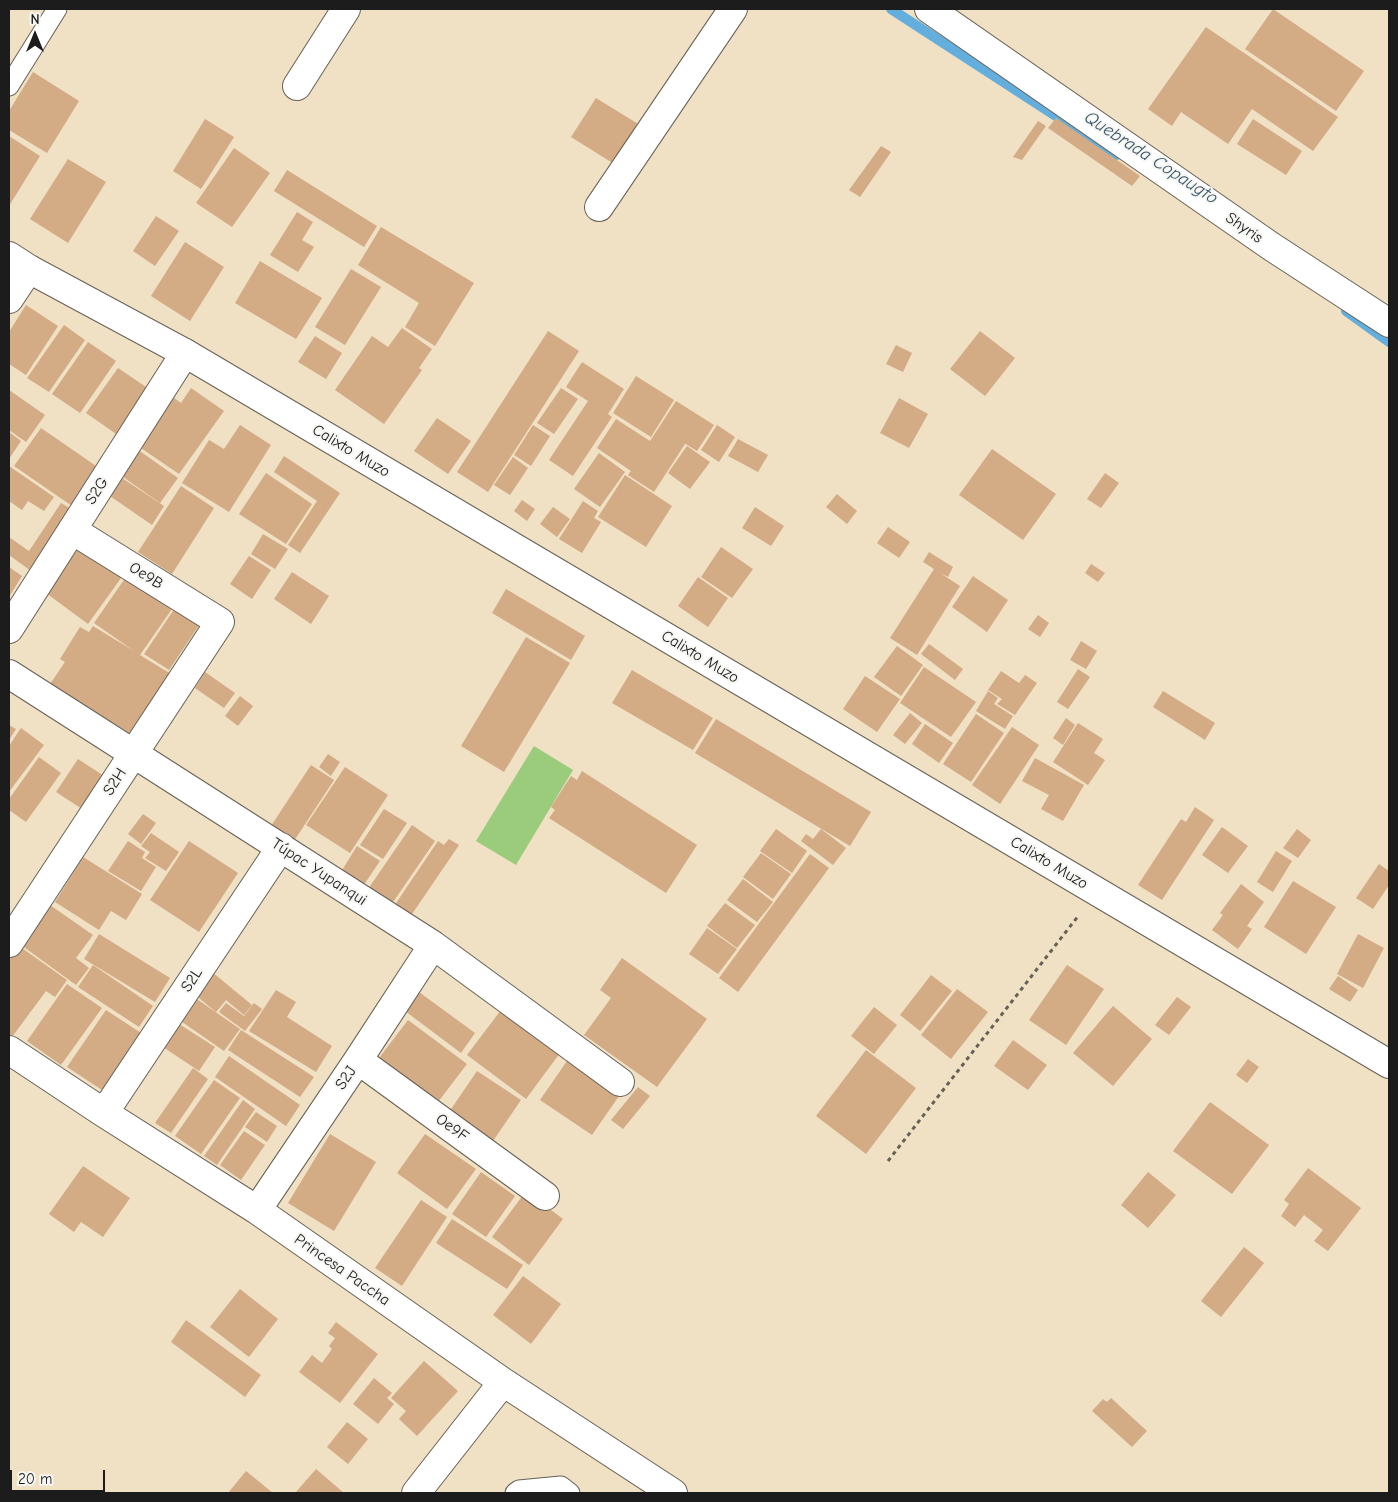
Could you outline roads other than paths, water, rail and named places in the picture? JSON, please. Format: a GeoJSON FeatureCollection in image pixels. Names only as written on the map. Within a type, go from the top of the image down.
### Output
{"type":"FeatureCollection","features":[{"type":"Feature","properties":{"kind":"street"},"geometry":{"type":"LineString","coordinates":[[297,86],[346,9]]}},
{"type":"Feature","properties":{"kind":"street"},"geometry":{"type":"LineString","coordinates":[[599,207],[733,9]]}},
{"type":"Feature","properties":{"kind":"street","name":"Shyris"},"geometry":{"type":"LineString","coordinates":[[929,9],[1264,241],[1389,323]]}},
{"type":"Feature","properties":{"kind":"street"},"geometry":{"type":"LineString","coordinates":[[9,299],[19,262]]}},
{"type":"Feature","properties":{"kind":"street","name":"Calixto Muzo"},"geometry":{"type":"LineString","coordinates":[[19,262],[185,354],[1389,1064]]}},
{"type":"Feature","properties":{"kind":"street","name":"S2G"},"geometry":{"type":"LineString","coordinates":[[9,629],[185,354]]}},
{"type":"Feature","properties":{"kind":"street","name":"Oe9B"},"geometry":{"type":"LineString","coordinates":[[72,530],[220,622]]}},
{"type":"Feature","properties":{"kind":"street","name":"S2H"},"geometry":{"type":"LineString","coordinates":[[9,943],[220,622]]}},
{"type":"Feature","properties":{"kind":"street","name":"Túpac Yupanqui"},"geometry":{"type":"LineString","coordinates":[[9,674],[433,945],[620,1082]]}},
{"type":"Feature","properties":{"kind":"street","name":"S2L"},"geometry":{"type":"LineString","coordinates":[[104,1113],[281,847]]}},
{"type":"Feature","properties":{"kind":"street","name":"S2J"},"geometry":{"type":"LineString","coordinates":[[256,1210],[358,1060],[433,945]]}},
{"type":"Feature","properties":{"kind":"street","name":"Princesa Paccha"},"geometry":{"type":"LineString","coordinates":[[9,1050],[256,1210],[503,1382],[674,1493]]}},
{"type":"Feature","properties":{"kind":"street","name":"Oe9F"},"geometry":{"type":"LineString","coordinates":[[358,1060],[545,1196]]}},
{"type":"Feature","properties":{"kind":"street"},"geometry":{"type":"LineString","coordinates":[[416,1493],[503,1382]]}},
{"type":"Feature","properties":{"kind":"lane"},"geometry":{"type":"LineString","coordinates":[[9,86],[58,9]]}},
{"type":"Feature","properties":{"kind":"lane"},"geometry":{"type":"LineString","coordinates":[[515,1493],[518,1490],[561,1486],[570,1493]]}},
{"type":"Feature","properties":{"kind":"waterway","name":"Quebrada Copaugto"},"geometry":{"type":"LineString","coordinates":[[891,9],[1116,155]]}},
{"type":"Feature","properties":{"kind":"waterway","name":"Quebrada Copaugto"},"geometry":{"type":"LineString","coordinates":[[1346,311],[1389,342]]}}]}
